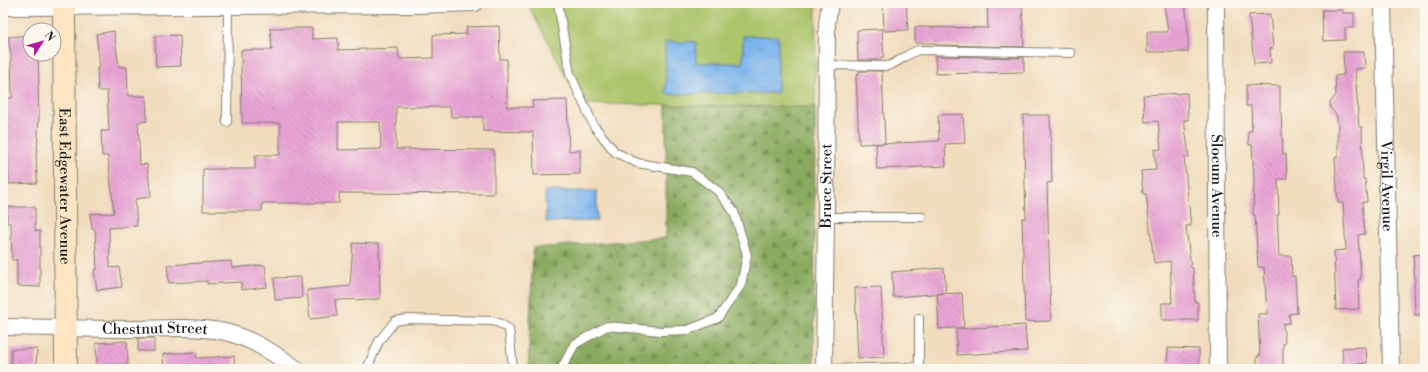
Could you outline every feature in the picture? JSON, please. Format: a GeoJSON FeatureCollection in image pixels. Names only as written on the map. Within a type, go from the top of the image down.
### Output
{"type":"FeatureCollection","features":[{"type":"Feature","properties":{"kind":"street"},"geometry":{"type":"LineString","coordinates":[[3,7],[64,4],[228,5],[475,3]]}},
{"type":"Feature","properties":{"kind":"street","name":"Bruce Street"},"geometry":{"type":"LineString","coordinates":[[825,369],[827,23],[830,3]]}},
{"type":"Feature","properties":{"kind":"street","name":"Slocum Avenue"},"geometry":{"type":"LineString","coordinates":[[1216,3],[1218,369]]}},
{"type":"Feature","properties":{"kind":"street","name":"Virgil Avenue"},"geometry":{"type":"LineString","coordinates":[[1383,3],[1391,369]]}},
{"type":"Feature","properties":{"kind":"street","name":"East Edgewater Avenue"},"geometry":{"type":"LineString","coordinates":[[64,4],[66,369]]}},
{"type":"Feature","properties":{"kind":"street","name":"Chestnut Street"},"geometry":{"type":"LineString","coordinates":[[3,327],[66,329],[202,328],[226,332],[246,339],[265,348],[298,369]]}},
{"type":"Feature","properties":{"kind":"lane"},"geometry":{"type":"LineString","coordinates":[[558,3],[570,74],[594,126],[615,152],[620,155],[637,163],[692,172],[718,191],[734,212],[747,255],[741,285],[718,318],[688,330],[661,331],[607,326],[575,344],[561,369]]}},
{"type":"Feature","properties":{"kind":"lane"},"geometry":{"type":"LineString","coordinates":[[226,122],[228,5]]}},
{"type":"Feature","properties":{"kind":"lane"},"geometry":{"type":"LineString","coordinates":[[827,65],[887,66],[912,52],[919,50],[1071,53]]}},
{"type":"Feature","properties":{"kind":"lane"},"geometry":{"type":"LineString","coordinates":[[826,217],[922,217]]}},
{"type":"Feature","properties":{"kind":"lane"},"geometry":{"type":"LineString","coordinates":[[825,369],[919,367],[919,318]]}},
{"type":"Feature","properties":{"kind":"lane"},"geometry":{"type":"LineString","coordinates":[[367,369],[379,341],[395,321],[408,319],[492,321],[499,323],[509,329],[513,369]]}},
{"type":"Feature","properties":{"kind":"green space"},"geometry":{"type":"Polygon","coordinates":[[[527,3],[816,3],[815,107],[581,104],[527,3]]]}},
{"type":"Feature","properties":{"kind":"green space"},"geometry":{"type":"Polygon","coordinates":[[[666,105],[815,107],[814,369],[528,369],[533,248],[666,238],[666,105]]]}},
{"type":"Feature","properties":{"kind":"water"},"geometry":{"type":"Polygon","coordinates":[[[743,36],[778,36],[778,93],[666,94],[665,42],[696,42],[696,63],[743,63],[743,36]]]}},
{"type":"Feature","properties":{"kind":"water"},"geometry":{"type":"Polygon","coordinates":[[[545,191],[597,191],[597,221],[546,222],[545,191]]]}},
{"type":"Feature","properties":{"kind":"building"},"geometry":{"type":"Polygon","coordinates":[[[883,3],[906,3],[908,30],[884,31],[883,3]]]}},
{"type":"Feature","properties":{"kind":"building"},"geometry":{"type":"Polygon","coordinates":[[[987,3],[1022,3],[1024,47],[935,45],[935,43],[915,43],[915,27],[988,28],[987,3]]]}},
{"type":"Feature","properties":{"kind":"building"},"geometry":{"type":"Polygon","coordinates":[[[1164,3],[1185,3],[1188,30],[1188,52],[1147,52],[1147,32],[1168,32],[1164,3]]]}},
{"type":"Feature","properties":{"kind":"building"},"geometry":{"type":"Polygon","coordinates":[[[1322,10],[1343,10],[1343,13],[1354,13],[1354,28],[1345,28],[1345,40],[1323,41],[1322,10]]]}},
{"type":"Feature","properties":{"kind":"building"},"geometry":{"type":"Polygon","coordinates":[[[1270,14],[1273,48],[1270,49],[1271,63],[1254,64],[1249,15],[1270,14]]]}},
{"type":"Feature","properties":{"kind":"building"},"geometry":{"type":"Polygon","coordinates":[[[499,26],[500,59],[507,59],[507,107],[533,107],[532,101],[567,100],[569,151],[580,150],[580,174],[534,175],[533,132],[483,131],[483,117],[451,117],[450,107],[396,107],[396,149],[494,150],[494,194],[339,193],[339,203],[262,203],[262,211],[203,211],[203,169],[255,169],[255,155],[280,155],[280,123],[242,123],[241,50],[272,50],[270,28],[312,28],[312,39],[338,38],[338,50],[398,48],[399,59],[433,58],[433,35],[467,34],[466,27],[499,26]],[[338,122],[338,150],[381,149],[380,122],[338,122]]]}},
{"type":"Feature","properties":{"kind":"building"},"geometry":{"type":"Polygon","coordinates":[[[882,29],[884,57],[881,57],[881,60],[858,60],[857,30],[882,29]]]}},
{"type":"Feature","properties":{"kind":"building"},"geometry":{"type":"Polygon","coordinates":[[[114,31],[119,67],[127,67],[128,96],[146,96],[147,121],[138,122],[140,165],[147,164],[151,197],[135,199],[137,226],[109,228],[110,268],[119,267],[122,287],[97,290],[94,270],[97,270],[95,229],[92,229],[90,214],[114,213],[108,156],[102,156],[101,131],[109,131],[107,91],[98,91],[97,68],[100,68],[96,34],[114,31]]]}},
{"type":"Feature","properties":{"kind":"building"},"geometry":{"type":"Polygon","coordinates":[[[180,35],[181,66],[156,67],[155,36],[180,35]]]}},
{"type":"Feature","properties":{"kind":"building"},"geometry":{"type":"Polygon","coordinates":[[[22,36],[22,62],[38,62],[39,116],[36,153],[37,183],[9,184],[8,152],[3,152],[3,128],[8,128],[6,98],[12,98],[11,54],[8,37],[22,36]]]}},
{"type":"Feature","properties":{"kind":"building"},"geometry":{"type":"Polygon","coordinates":[[[1343,52],[1364,52],[1365,68],[1355,69],[1359,127],[1362,127],[1363,179],[1365,179],[1367,202],[1362,202],[1365,234],[1358,235],[1361,280],[1358,280],[1359,309],[1336,310],[1334,251],[1346,250],[1343,203],[1338,203],[1335,157],[1338,157],[1338,122],[1337,116],[1330,108],[1330,103],[1336,95],[1335,76],[1344,75],[1343,52]]]}},
{"type":"Feature","properties":{"kind":"building"},"geometry":{"type":"Polygon","coordinates":[[[935,56],[1024,58],[1024,72],[936,74],[935,56]]]}},
{"type":"Feature","properties":{"kind":"building"},"geometry":{"type":"Polygon","coordinates":[[[859,71],[882,71],[885,143],[859,144],[856,75],[859,74],[859,71]]]}},
{"type":"Feature","properties":{"kind":"building"},"geometry":{"type":"Polygon","coordinates":[[[1246,85],[1280,86],[1283,154],[1286,154],[1287,179],[1278,179],[1279,215],[1277,215],[1279,256],[1291,256],[1292,277],[1295,276],[1297,313],[1289,314],[1290,323],[1283,324],[1285,344],[1283,344],[1283,365],[1274,366],[1274,369],[1257,369],[1257,356],[1260,356],[1258,314],[1267,314],[1264,267],[1258,267],[1255,215],[1253,215],[1254,180],[1252,145],[1249,145],[1248,131],[1252,131],[1251,106],[1246,106],[1246,85]]]}},
{"type":"Feature","properties":{"kind":"building"},"geometry":{"type":"Polygon","coordinates":[[[1187,93],[1188,120],[1184,120],[1189,157],[1184,157],[1191,226],[1186,226],[1191,268],[1193,268],[1195,302],[1198,302],[1198,320],[1162,320],[1162,303],[1172,303],[1170,261],[1154,263],[1146,194],[1143,194],[1141,171],[1156,170],[1154,150],[1161,149],[1158,121],[1145,122],[1143,95],[1187,93]]]}},
{"type":"Feature","properties":{"kind":"building"},"geometry":{"type":"Polygon","coordinates":[[[963,114],[965,143],[945,144],[946,166],[877,169],[876,144],[939,141],[938,115],[963,114]]]}},
{"type":"Feature","properties":{"kind":"building"},"geometry":{"type":"Polygon","coordinates":[[[1023,115],[1050,115],[1052,182],[1047,183],[1051,321],[1025,322],[1022,218],[1026,218],[1023,115]]]}},
{"type":"Feature","properties":{"kind":"building"},"geometry":{"type":"Polygon","coordinates":[[[7,207],[35,207],[35,231],[40,231],[40,287],[17,286],[17,260],[12,260],[11,223],[7,223],[7,207]]]}},
{"type":"Feature","properties":{"kind":"building"},"geometry":{"type":"Polygon","coordinates":[[[353,243],[379,244],[380,299],[335,300],[337,316],[310,319],[307,290],[350,286],[353,243]]]}},
{"type":"Feature","properties":{"kind":"building"},"geometry":{"type":"Polygon","coordinates":[[[1425,254],[1425,315],[1415,315],[1413,255],[1425,254]]]}},
{"type":"Feature","properties":{"kind":"building"},"geometry":{"type":"Polygon","coordinates":[[[231,261],[232,268],[265,265],[267,287],[241,290],[241,282],[207,284],[207,281],[169,283],[167,265],[231,261]]]}},
{"type":"Feature","properties":{"kind":"building"},"geometry":{"type":"Polygon","coordinates":[[[944,268],[946,293],[893,297],[892,272],[944,268]]]}},
{"type":"Feature","properties":{"kind":"building"},"geometry":{"type":"Polygon","coordinates":[[[301,277],[302,298],[275,300],[274,278],[301,277]]]}},
{"type":"Feature","properties":{"kind":"building"},"geometry":{"type":"Polygon","coordinates":[[[881,287],[884,357],[858,358],[855,288],[881,287]]]}},
{"type":"Feature","properties":{"kind":"building"},"geometry":{"type":"Polygon","coordinates":[[[962,293],[964,327],[939,329],[937,294],[962,293]]]}},
{"type":"Feature","properties":{"kind":"building"},"geometry":{"type":"Polygon","coordinates":[[[1025,325],[1027,351],[957,355],[956,329],[1025,325]]]}},
{"type":"Feature","properties":{"kind":"building"},"geometry":{"type":"Polygon","coordinates":[[[138,338],[154,338],[154,351],[138,351],[138,338]]]}},
{"type":"Feature","properties":{"kind":"building"},"geometry":{"type":"Polygon","coordinates":[[[127,341],[128,364],[97,365],[96,343],[127,341]]]}},
{"type":"Feature","properties":{"kind":"building"},"geometry":{"type":"Polygon","coordinates":[[[1366,347],[1367,363],[1343,365],[1342,348],[1366,347]]]}},
{"type":"Feature","properties":{"kind":"building"},"geometry":{"type":"Polygon","coordinates":[[[1168,348],[1199,349],[1199,368],[1167,367],[1168,348]]]}},
{"type":"Feature","properties":{"kind":"building"},"geometry":{"type":"Polygon","coordinates":[[[11,349],[37,349],[36,368],[11,367],[11,349]]]}},
{"type":"Feature","properties":{"kind":"building"},"geometry":{"type":"Polygon","coordinates":[[[196,352],[197,358],[234,356],[235,369],[164,369],[163,354],[196,352]]]}}]}
